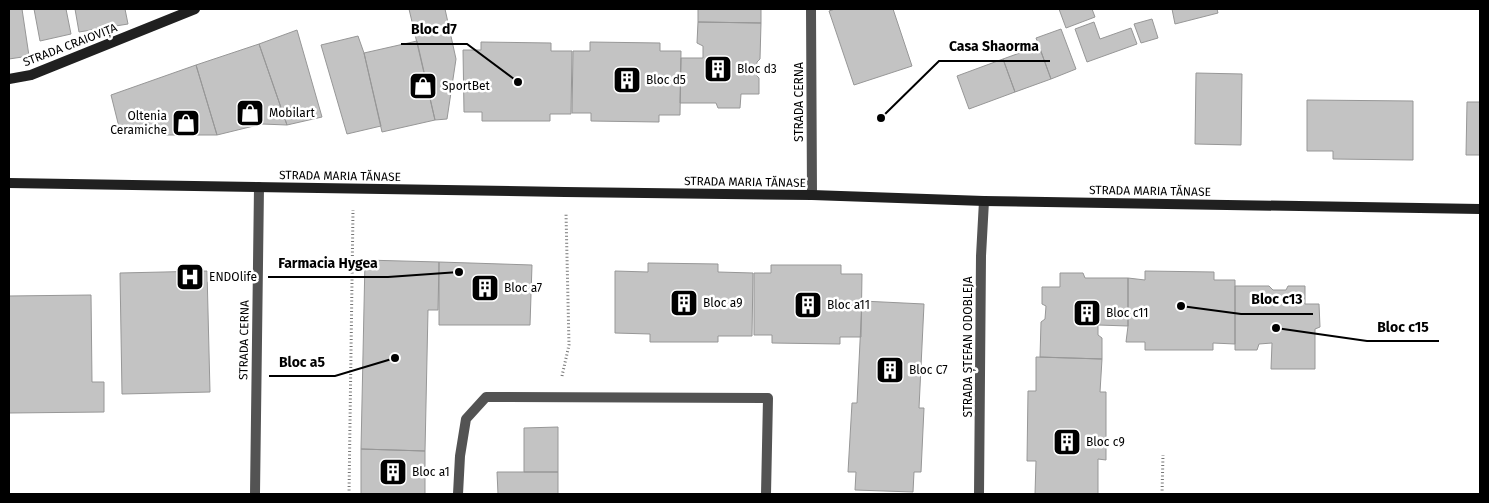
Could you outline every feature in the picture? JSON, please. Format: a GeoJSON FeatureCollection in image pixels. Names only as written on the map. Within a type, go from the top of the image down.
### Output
{"type":"FeatureCollection","features":[{"type":"Feature","properties":{"kind":"main road","name":"STRADA CRAIOVIȚA"},"geometry":{"type":"LineString","coordinates":[[9,79],[31,75],[196,9]]}},
{"type":"Feature","properties":{"kind":"main road","name":"STRADA MARIA TĂNASE"},"geometry":{"type":"LineString","coordinates":[[9,183],[812,195],[984,201],[1480,209]]}},
{"type":"Feature","properties":{"kind":"street","name":"STRADA CERNA"},"geometry":{"type":"LineString","coordinates":[[811,9],[812,195]]}},
{"type":"Feature","properties":{"kind":"street","name":"STRADA CERNA"},"geometry":{"type":"LineString","coordinates":[[255,494],[259,187]]}},
{"type":"Feature","properties":{"kind":"street","name":"STRADA ȘTEFAN ODOBLEJA"},"geometry":{"type":"LineString","coordinates":[[979,494],[981,256],[984,201]]}},
{"type":"Feature","properties":{"kind":"street"},"geometry":{"type":"LineString","coordinates":[[458,494],[460,456],[466,419],[486,397],[557,396],[768,398],[766,494]]}},
{"type":"Feature","properties":{"kind":"path"},"geometry":{"type":"LineString","coordinates":[[348,494],[353,188]]}},
{"type":"Feature","properties":{"kind":"path"},"geometry":{"type":"LineString","coordinates":[[557,396],[569,345],[565,192]]}},
{"type":"Feature","properties":{"kind":"path"},"geometry":{"type":"LineString","coordinates":[[1162,455],[1162,494]]}},
{"type":"Feature","properties":{"kind":"building"},"geometry":{"type":"Polygon","coordinates":[[[9,9],[22,9],[29,56],[9,59],[9,9]]]}},
{"type":"Feature","properties":{"kind":"building"},"geometry":{"type":"Polygon","coordinates":[[[34,9],[66,9],[71,34],[40,41],[34,9]]]}},
{"type":"Feature","properties":{"kind":"building"},"geometry":{"type":"Polygon","coordinates":[[[75,9],[125,9],[128,24],[79,32],[75,9]]]}},
{"type":"Feature","properties":{"kind":"building"},"geometry":{"type":"Polygon","coordinates":[[[409,9],[445,9],[456,59],[447,119],[435,120],[409,9]]]}},
{"type":"Feature","properties":{"kind":"building"},"geometry":{"type":"Polygon","coordinates":[[[698,9],[761,9],[761,23],[698,22],[698,9]]]}},
{"type":"Feature","properties":{"kind":"building"},"geometry":{"type":"Polygon","coordinates":[[[835,9],[893,9],[912,66],[854,85],[829,11],[835,9]]]}},
{"type":"Feature","properties":{"kind":"building"},"geometry":{"type":"Polygon","coordinates":[[[1059,9],[1092,9],[1095,17],[1066,28],[1059,9]]]}},
{"type":"Feature","properties":{"kind":"building"},"geometry":{"type":"Polygon","coordinates":[[[1172,9],[1217,9],[1218,13],[1175,24],[1172,9]]]}},
{"type":"Feature","properties":{"kind":"building"},"geometry":{"type":"Polygon","coordinates":[[[1152,19],[1158,38],[1141,43],[1134,24],[1152,19]]]}},
{"type":"Feature","properties":{"kind":"building","name":"Bloc d3"},"geometry":{"type":"Polygon","coordinates":[[[698,22],[761,23],[760,59],[757,62],[756,75],[759,78],[759,94],[741,94],[740,108],[718,108],[716,103],[680,103],[681,58],[703,58],[703,46],[697,43],[698,22]]]}},
{"type":"Feature","properties":{"kind":"building"},"geometry":{"type":"Polygon","coordinates":[[[1094,22],[1100,39],[1131,28],[1137,44],[1087,62],[1075,29],[1094,22]]]}},
{"type":"Feature","properties":{"kind":"building"},"geometry":{"type":"Polygon","coordinates":[[[1061,29],[1076,69],[1051,79],[1036,38],[1061,29]]]}},
{"type":"Feature","properties":{"kind":"building"},"geometry":{"type":"Polygon","coordinates":[[[297,30],[322,117],[287,125],[259,44],[297,30]]]}},
{"type":"Feature","properties":{"kind":"building"},"geometry":{"type":"Polygon","coordinates":[[[358,36],[364,53],[381,126],[347,134],[321,45],[358,36]]]}},
{"type":"Feature","properties":{"kind":"building"},"geometry":{"type":"Polygon","coordinates":[[[417,41],[435,120],[382,132],[364,53],[417,41]]]}},
{"type":"Feature","properties":{"kind":"building"},"geometry":{"type":"Polygon","coordinates":[[[481,42],[551,43],[551,51],[572,51],[571,114],[550,114],[550,121],[482,121],[482,112],[464,112],[463,50],[481,50],[481,42]]]}},
{"type":"Feature","properties":{"kind":"building","name":"Bloc d5"},"geometry":{"type":"Polygon","coordinates":[[[590,42],[660,43],[660,51],[681,51],[680,115],[659,115],[659,122],[591,121],[591,113],[572,113],[573,51],[590,51],[590,42]]]}},
{"type":"Feature","properties":{"kind":"building"},"geometry":{"type":"Polygon","coordinates":[[[259,44],[287,125],[262,124],[217,135],[196,65],[259,44]]]}},
{"type":"Feature","properties":{"kind":"building"},"geometry":{"type":"Polygon","coordinates":[[[1039,46],[1051,79],[1015,92],[1003,59],[1039,46]]]}},
{"type":"Feature","properties":{"kind":"building"},"geometry":{"type":"Polygon","coordinates":[[[1003,59],[1015,92],[969,109],[957,76],[1003,59]]]}},
{"type":"Feature","properties":{"kind":"building"},"geometry":{"type":"Polygon","coordinates":[[[196,65],[217,135],[121,135],[111,95],[196,65]]]}},
{"type":"Feature","properties":{"kind":"building"},"geometry":{"type":"Polygon","coordinates":[[[1196,73],[1242,74],[1241,145],[1195,144],[1196,73]]]}},
{"type":"Feature","properties":{"kind":"building"},"geometry":{"type":"Polygon","coordinates":[[[1307,100],[1413,101],[1413,160],[1333,159],[1333,151],[1307,151],[1307,100]]]}},
{"type":"Feature","properties":{"kind":"building"},"geometry":{"type":"Polygon","coordinates":[[[1467,102],[1480,102],[1480,155],[1466,155],[1467,102]]]}},
{"type":"Feature","properties":{"kind":"building"},"geometry":{"type":"Polygon","coordinates":[[[365,260],[439,262],[438,310],[428,310],[425,451],[361,449],[365,260]]]}},
{"type":"Feature","properties":{"kind":"building","name":"Bloc a7"},"geometry":{"type":"Polygon","coordinates":[[[439,262],[532,265],[530,325],[439,325],[439,262]]]}},
{"type":"Feature","properties":{"kind":"building","name":"Bloc a9"},"geometry":{"type":"Polygon","coordinates":[[[648,263],[718,264],[718,272],[753,273],[752,336],[718,336],[718,342],[650,342],[650,334],[615,333],[615,271],[648,272],[648,263]]]}},
{"type":"Feature","properties":{"kind":"building","name":"Bloc a11"},"geometry":{"type":"Polygon","coordinates":[[[771,265],[841,265],[841,274],[862,274],[861,337],[840,337],[840,344],[772,343],[772,335],[754,335],[754,273],[771,273],[771,265]]]}},
{"type":"Feature","properties":{"kind":"building"},"geometry":{"type":"Polygon","coordinates":[[[207,271],[210,392],[122,394],[120,273],[207,271]]]}},
{"type":"Feature","properties":{"kind":"building"},"geometry":{"type":"Polygon","coordinates":[[[1145,271],[1214,272],[1214,280],[1235,280],[1235,344],[1213,343],[1213,350],[1145,350],[1145,342],[1126,342],[1128,278],[1145,280],[1145,271]]]}},
{"type":"Feature","properties":{"kind":"building","name":"Bloc c11"},"geometry":{"type":"Polygon","coordinates":[[[1060,273],[1083,273],[1085,278],[1128,278],[1128,326],[1098,325],[1098,335],[1102,338],[1102,359],[1040,357],[1041,322],[1045,319],[1046,306],[1042,304],[1042,287],[1060,287],[1060,273]]]}},
{"type":"Feature","properties":{"kind":"building"},"geometry":{"type":"Polygon","coordinates":[[[1235,286],[1269,286],[1273,290],[1286,290],[1288,286],[1305,286],[1305,304],[1319,304],[1320,327],[1315,329],[1315,369],[1271,369],[1272,343],[1259,344],[1257,350],[1235,350],[1235,286]]]}},
{"type":"Feature","properties":{"kind":"building"},"geometry":{"type":"Polygon","coordinates":[[[91,295],[92,382],[104,382],[104,412],[9,413],[9,296],[91,295]]]}},
{"type":"Feature","properties":{"kind":"building","name":"Bloc C7"},"geometry":{"type":"Polygon","coordinates":[[[862,301],[924,304],[919,408],[924,408],[921,472],[914,472],[913,492],[855,490],[856,472],[848,472],[852,403],[857,403],[862,301]]]}},
{"type":"Feature","properties":{"kind":"building","name":"Bloc c9"},"geometry":{"type":"Polygon","coordinates":[[[1036,357],[1102,359],[1100,392],[1106,392],[1106,460],[1098,459],[1098,494],[1035,494],[1036,461],[1027,461],[1028,391],[1036,391],[1036,357]]]}},
{"type":"Feature","properties":{"kind":"building"},"geometry":{"type":"Polygon","coordinates":[[[558,427],[558,472],[524,472],[524,428],[558,427]]]}},
{"type":"Feature","properties":{"kind":"building","name":"Bloc a1"},"geometry":{"type":"Polygon","coordinates":[[[361,449],[425,451],[425,494],[361,494],[361,449]]]}},
{"type":"Feature","properties":{"kind":"building"},"geometry":{"type":"Polygon","coordinates":[[[497,472],[558,472],[558,494],[498,494],[497,472]]]}},
{"type":"Feature","properties":{"kind":"place","name":"Bloc d3"},"geometry":{"type":"Point","coordinates":[718,69]}},
{"type":"Feature","properties":{"kind":"place","name":"Bloc d5"},"geometry":{"type":"Point","coordinates":[627,80]}},
{"type":"Feature","properties":{"kind":"place","name":"Bloc d7"},"geometry":{"type":"Point","coordinates":[518,82]}},
{"type":"Feature","properties":{"kind":"place","name":"SportBet"},"geometry":{"type":"Point","coordinates":[423,86]}},
{"type":"Feature","properties":{"kind":"place","name":"Mobilart"},"geometry":{"type":"Point","coordinates":[250,113]}},
{"type":"Feature","properties":{"kind":"place","name":"Casa Shaorma"},"geometry":{"type":"Point","coordinates":[881,118]}},
{"type":"Feature","properties":{"kind":"place","name":"Oltenia Ceramiche"},"geometry":{"type":"Point","coordinates":[186,123]}},
{"type":"Feature","properties":{"kind":"place","name":"Farmacia Hygea"},"geometry":{"type":"Point","coordinates":[459,272]}},
{"type":"Feature","properties":{"kind":"place","name":"ENDOlife"},"geometry":{"type":"Point","coordinates":[190,277]}},
{"type":"Feature","properties":{"kind":"place","name":"Bloc a7"},"geometry":{"type":"Point","coordinates":[485,288]}},
{"type":"Feature","properties":{"kind":"place","name":"Bloc a9"},"geometry":{"type":"Point","coordinates":[684,303]}},
{"type":"Feature","properties":{"kind":"place","name":"Bloc a11"},"geometry":{"type":"Point","coordinates":[808,305]}},
{"type":"Feature","properties":{"kind":"place","name":"Bloc c13"},"geometry":{"type":"Point","coordinates":[1181,306]}},
{"type":"Feature","properties":{"kind":"place","name":"Bloc c11"},"geometry":{"type":"Point","coordinates":[1087,313]}},
{"type":"Feature","properties":{"kind":"place","name":"Bloc c15"},"geometry":{"type":"Point","coordinates":[1276,328]}},
{"type":"Feature","properties":{"kind":"place","name":"Bloc a5"},"geometry":{"type":"Point","coordinates":[395,358]}},
{"type":"Feature","properties":{"kind":"place","name":"Bloc C7"},"geometry":{"type":"Point","coordinates":[890,370]}},
{"type":"Feature","properties":{"kind":"place","name":"Bloc c9"},"geometry":{"type":"Point","coordinates":[1067,442]}},
{"type":"Feature","properties":{"kind":"place","name":"Bloc a1"},"geometry":{"type":"Point","coordinates":[393,472]}}]}
